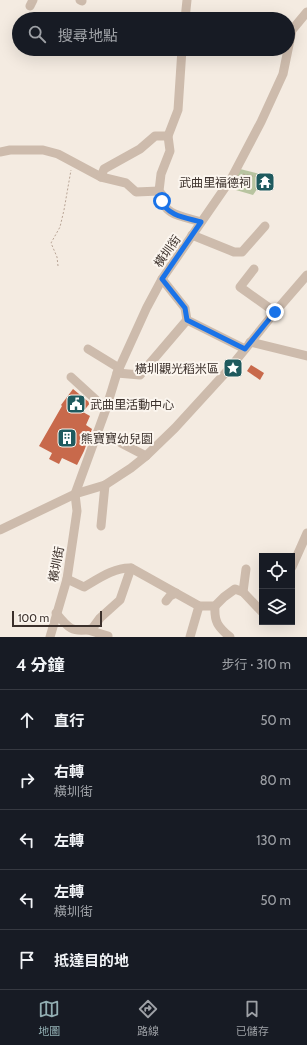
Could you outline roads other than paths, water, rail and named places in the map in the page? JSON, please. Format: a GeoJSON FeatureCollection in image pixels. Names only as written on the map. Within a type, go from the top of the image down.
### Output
{"type":"FeatureCollection","features":[{"type":"Feature","properties":{"kind":"street"},"geometry":{"type":"LineString","coordinates":[[186,12],[187,0]]}},
{"type":"Feature","properties":{"kind":"street","name":"橫圳街"},"geometry":{"type":"LineString","coordinates":[[295,26],[307,12]]}},
{"type":"Feature","properties":{"kind":"street"},"geometry":{"type":"LineString","coordinates":[[182,56],[178,110],[168,136],[170,151],[161,174],[159,191],[163,196],[162,201],[165,208],[170,212],[201,222]]}},
{"type":"Feature","properties":{"kind":"street","name":"橫圳街"},"geometry":{"type":"LineString","coordinates":[[50,637],[67,579],[77,511],[75,494],[106,409],[118,371],[147,307],[162,279],[231,180],[261,122],[283,74],[287,56]]}},
{"type":"Feature","properties":{"kind":"street"},"geometry":{"type":"LineString","coordinates":[[102,176],[104,169],[140,148],[155,136],[168,136]]}},
{"type":"Feature","properties":{"kind":"street"},"geometry":{"type":"LineString","coordinates":[[0,152],[10,150],[43,150],[58,154],[102,176],[126,182],[136,192],[159,191]]}},
{"type":"Feature","properties":{"kind":"street"},"geometry":{"type":"LineString","coordinates":[[192,235],[234,252],[242,252],[266,226]]}},
{"type":"Feature","properties":{"kind":"street"},"geometry":{"type":"LineString","coordinates":[[254,269],[240,287],[275,312]]}},
{"type":"Feature","properties":{"kind":"street"},"geometry":{"type":"LineString","coordinates":[[0,530],[75,494],[105,485],[146,456],[175,428],[229,369],[307,275]]}},
{"type":"Feature","properties":{"kind":"street"},"geometry":{"type":"LineString","coordinates":[[162,279],[185,308],[187,320]]}},
{"type":"Feature","properties":{"kind":"street"},"geometry":{"type":"LineString","coordinates":[[187,320],[248,345],[307,356]]}},
{"type":"Feature","properties":{"kind":"street"},"geometry":{"type":"LineString","coordinates":[[88,348],[118,371],[140,374],[187,320]]}},
{"type":"Feature","properties":{"kind":"street"},"geometry":{"type":"LineString","coordinates":[[71,377],[106,409]]}},
{"type":"Feature","properties":{"kind":"street"},"geometry":{"type":"LineString","coordinates":[[121,443],[146,456]]}},
{"type":"Feature","properties":{"kind":"street"},"geometry":{"type":"LineString","coordinates":[[101,526],[105,485]]}},
{"type":"Feature","properties":{"kind":"street"},"geometry":{"type":"LineString","coordinates":[[295,560],[307,533]]}},
{"type":"Feature","properties":{"kind":"street"},"geometry":{"type":"LineString","coordinates":[[67,579],[84,587],[110,573],[131,568],[199,606],[215,606]]}},
{"type":"Feature","properties":{"kind":"street"},"geometry":{"type":"LineString","coordinates":[[56,613],[66,626],[80,631],[92,629],[100,618],[120,600],[131,568]]}},
{"type":"Feature","properties":{"kind":"street"},"geometry":{"type":"LineString","coordinates":[[243,592],[246,570]]}},
{"type":"Feature","properties":{"kind":"street"},"geometry":{"type":"LineString","coordinates":[[230,637],[218,627],[214,615],[215,606],[224,597],[235,589],[243,592],[259,609]]}},
{"type":"Feature","properties":{"kind":"street"},"geometry":{"type":"LineString","coordinates":[[166,601],[170,596],[176,593]]}},
{"type":"Feature","properties":{"kind":"street"},"geometry":{"type":"LineString","coordinates":[[190,637],[199,606]]}},
{"type":"Feature","properties":{"kind":"street"},"geometry":{"type":"LineString","coordinates":[[88,630],[108,636]]}},
{"type":"Feature","properties":{"kind":"place","name":"武曲里福德祠"},"geometry":{"type":"Point","coordinates":[265,182]}},
{"type":"Feature","properties":{"kind":"place","name":"橫圳觀光稻米區"},"geometry":{"type":"Point","coordinates":[233,368]}},
{"type":"Feature","properties":{"kind":"place","name":"武曲里活動中心"},"geometry":{"type":"Point","coordinates":[76,404]}},
{"type":"Feature","properties":{"kind":"place","name":"熊寶寶幼兒園"},"geometry":{"type":"Point","coordinates":[67,438]}}]}
